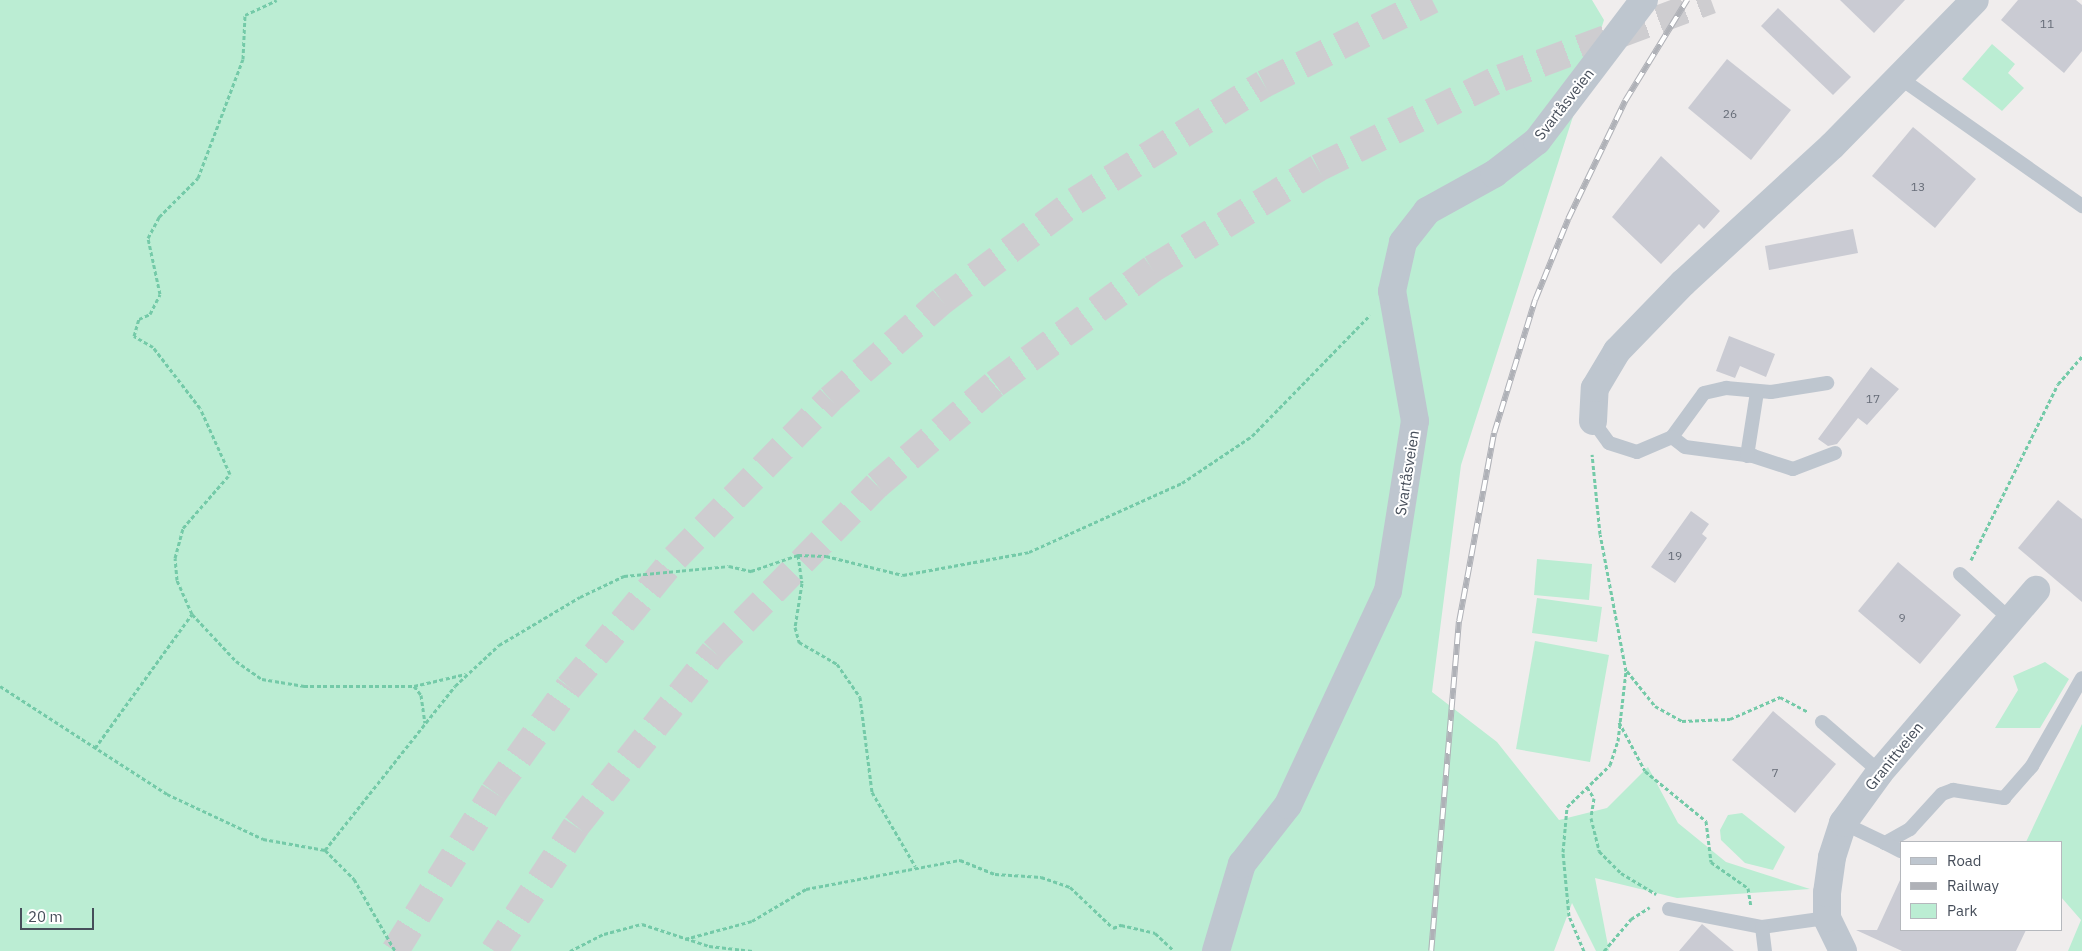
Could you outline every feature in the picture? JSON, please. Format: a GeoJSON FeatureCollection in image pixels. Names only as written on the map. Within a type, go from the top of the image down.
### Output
{"type":"FeatureCollection","features":[{"type":"Feature","properties":{"kind":"street","name":"Svartåsveien"},"geometry":{"type":"LineString","coordinates":[[1216,951],[1242,864],[1288,805],[1388,591],[1415,421],[1392,291],[1403,242],[1427,211],[1494,174],[1536,141],[1644,0]]}},
{"type":"Feature","properties":{"kind":"street"},"geometry":{"type":"LineString","coordinates":[[1593,421],[1595,388],[1617,352],[1900,78],[1975,0]]}},
{"type":"Feature","properties":{"kind":"street","name":"Granittveien"},"geometry":{"type":"LineString","coordinates":[[1827,918],[1832,857],[1843,823],[1880,772],[2036,590]]}},
{"type":"Feature","properties":{"kind":"street"},"geometry":{"type":"LineString","coordinates":[[1827,918],[1843,951]]}},
{"type":"Feature","properties":{"kind":"lane"},"geometry":{"type":"LineString","coordinates":[[1900,78],[2082,206]]}},
{"type":"Feature","properties":{"kind":"lane"},"geometry":{"type":"LineString","coordinates":[[1593,421],[1610,442],[1637,452],[1672,437],[1704,393],[1726,388],[1757,392],[1827,383]]}},
{"type":"Feature","properties":{"kind":"lane"},"geometry":{"type":"LineString","coordinates":[[1747,456],[1757,392]]}},
{"type":"Feature","properties":{"kind":"lane"},"geometry":{"type":"LineString","coordinates":[[1672,437],[1685,447],[1705,452],[1747,456],[1800,469],[1835,453]]}},
{"type":"Feature","properties":{"kind":"lane"},"geometry":{"type":"LineString","coordinates":[[1960,574],[2010,619]]}},
{"type":"Feature","properties":{"kind":"lane"},"geometry":{"type":"LineString","coordinates":[[1885,843],[1900,837],[1942,794],[1953,790],[2004,798],[2032,766],[2082,678]]}},
{"type":"Feature","properties":{"kind":"lane"},"geometry":{"type":"LineString","coordinates":[[1822,722],[1880,772]]}},
{"type":"Feature","properties":{"kind":"lane"},"geometry":{"type":"LineString","coordinates":[[1843,823],[1900,850]]}},
{"type":"Feature","properties":{"kind":"lane"},"geometry":{"type":"LineString","coordinates":[[1669,909],[1758,926],[1827,918]]}},
{"type":"Feature","properties":{"kind":"lane"},"geometry":{"type":"LineString","coordinates":[[1758,926],[1765,951]]}},
{"type":"Feature","properties":{"kind":"path"},"geometry":{"type":"LineString","coordinates":[[277,0],[245,15],[243,59],[198,178],[151,230],[149,246],[160,276],[160,294],[150,314],[139,319],[134,336],[153,347],[200,408],[230,474],[183,528],[177,551],[178,580],[192,614],[236,661],[262,679],[304,686],[414,686],[468,673]]}},
{"type":"Feature","properties":{"kind":"path"},"geometry":{"type":"LineString","coordinates":[[324,850],[468,673],[499,645],[539,621],[624,576],[729,566],[751,571],[798,554],[826,556],[903,575],[1029,552],[1182,483],[1252,436],[1392,291]]}},
{"type":"Feature","properties":{"kind":"path"},"geometry":{"type":"LineString","coordinates":[[1960,574],[1981,548],[2058,384],[2082,356]]}},
{"type":"Feature","properties":{"kind":"path"},"geometry":{"type":"LineString","coordinates":[[1584,951],[1569,916],[1563,852],[1567,808],[1610,765],[1619,721],[1626,670],[1600,534],[1592,472],[1593,421]]}},
{"type":"Feature","properties":{"kind":"path"},"geometry":{"type":"LineString","coordinates":[[798,554],[802,583],[795,627],[799,642],[837,664],[860,697],[872,792],[890,829],[916,867]]}},
{"type":"Feature","properties":{"kind":"path"},"geometry":{"type":"LineString","coordinates":[[94,748],[192,614]]}},
{"type":"Feature","properties":{"kind":"path"},"geometry":{"type":"LineString","coordinates":[[1626,670],[1655,706],[1682,722],[1730,719],[1780,697],[1822,722]]}},
{"type":"Feature","properties":{"kind":"path"},"geometry":{"type":"LineString","coordinates":[[0,686],[167,794],[263,839],[324,850],[354,879],[395,951]]}},
{"type":"Feature","properties":{"kind":"path"},"geometry":{"type":"LineString","coordinates":[[414,686],[421,695],[425,724]]}},
{"type":"Feature","properties":{"kind":"path"},"geometry":{"type":"LineString","coordinates":[[1619,721],[1645,771],[1706,821],[1711,862],[1748,888],[1758,926]]}},
{"type":"Feature","properties":{"kind":"path"},"geometry":{"type":"LineString","coordinates":[[1588,787],[1594,798],[1592,826],[1599,851],[1621,873],[1665,898],[1669,909],[1650,906],[1631,919],[1604,951]]}},
{"type":"Feature","properties":{"kind":"path"},"geometry":{"type":"LineString","coordinates":[[685,939],[752,921],[806,889],[960,860],[995,874],[1041,877],[1070,887],[1113,928],[1121,925],[1155,933],[1174,951]]}},
{"type":"Feature","properties":{"kind":"path"},"geometry":{"type":"LineString","coordinates":[[570,951],[604,934],[642,924],[709,946],[753,951]]}},
{"type":"Feature","properties":{"kind":"green space"},"geometry":{"type":"Polygon","coordinates":[[[0,0],[1592,0],[1604,20],[1461,465],[1432,692],[1497,742],[1559,820],[1607,808],[1648,767],[1678,823],[1726,862],[1810,889],[1677,898],[1595,878],[1609,951],[1596,951],[1572,903],[1554,951],[0,951],[0,0]]]}},
{"type":"Feature","properties":{"kind":"green space"},"geometry":{"type":"Polygon","coordinates":[[[1992,44],[2015,64],[2008,73],[2024,88],[2002,111],[1962,79],[1992,44]]]}},
{"type":"Feature","properties":{"kind":"green space"},"geometry":{"type":"Polygon","coordinates":[[[1537,559],[1592,564],[1589,600],[1534,595],[1537,559]]]}},
{"type":"Feature","properties":{"kind":"green space"},"geometry":{"type":"Polygon","coordinates":[[[1537,598],[1602,607],[1597,642],[1532,633],[1537,598]]]}},
{"type":"Feature","properties":{"kind":"green space"},"geometry":{"type":"Polygon","coordinates":[[[1535,641],[1609,655],[1590,762],[1516,749],[1535,641]]]}},
{"type":"Feature","properties":{"kind":"green space"},"geometry":{"type":"Polygon","coordinates":[[[2045,662],[2069,679],[2040,728],[1995,728],[2018,690],[2013,676],[2045,662]]]}},
{"type":"Feature","properties":{"kind":"green space"},"geometry":{"type":"Polygon","coordinates":[[[2082,724],[2082,951],[2068,951],[2081,920],[2062,898],[2062,841],[2026,841],[2082,724]]]}},
{"type":"Feature","properties":{"kind":"green space"},"geometry":{"type":"Polygon","coordinates":[[[1742,813],[1785,847],[1773,870],[1745,863],[1721,840],[1720,830],[1728,815],[1742,813]]]}},
{"type":"Feature","properties":{"kind":"building"},"geometry":{"type":"Polygon","coordinates":[[[1840,0],[1905,0],[1874,33],[1840,0]]]}},
{"type":"Feature","properties":{"kind":"building"},"geometry":{"type":"Polygon","coordinates":[[[2018,0],[2076,0],[2082,5],[2082,51],[2064,73],[2001,20],[2018,0]]]}},
{"type":"Feature","properties":{"kind":"building"},"geometry":{"type":"Polygon","coordinates":[[[1778,8],[1851,77],[1833,95],[1761,26],[1778,8]]]}},
{"type":"Feature","properties":{"kind":"building"},"geometry":{"type":"Polygon","coordinates":[[[1727,59],[1791,110],[1751,160],[1688,108],[1727,59]]]}},
{"type":"Feature","properties":{"kind":"building"},"geometry":{"type":"Polygon","coordinates":[[[1913,127],[1976,179],[1935,228],[1872,176],[1913,127]]]}},
{"type":"Feature","properties":{"kind":"building"},"geometry":{"type":"Polygon","coordinates":[[[1661,156],[1720,211],[1704,229],[1699,224],[1661,264],[1612,217],[1661,156]]]}},
{"type":"Feature","properties":{"kind":"building"},"geometry":{"type":"Polygon","coordinates":[[[1853,229],[1858,253],[1769,270],[1765,246],[1853,229]]]}},
{"type":"Feature","properties":{"kind":"building"},"geometry":{"type":"Polygon","coordinates":[[[1729,336],[1775,354],[1766,377],[1740,366],[1735,378],[1716,371],[1729,336]]]}},
{"type":"Feature","properties":{"kind":"building"},"geometry":{"type":"Polygon","coordinates":[[[1871,367],[1899,389],[1867,425],[1858,418],[1837,444],[1828,446],[1818,439],[1871,367]]]}},
{"type":"Feature","properties":{"kind":"building"},"geometry":{"type":"Polygon","coordinates":[[[2058,500],[2082,519],[2082,602],[2018,548],[2058,500]]]}},
{"type":"Feature","properties":{"kind":"building"},"geometry":{"type":"Polygon","coordinates":[[[1691,511],[1709,524],[1702,534],[1707,538],[1675,583],[1651,567],[1691,511]]]}},
{"type":"Feature","properties":{"kind":"building"},"geometry":{"type":"Polygon","coordinates":[[[1898,562],[1961,615],[1920,664],[1858,611],[1898,562]]]}},
{"type":"Feature","properties":{"kind":"building"},"geometry":{"type":"Polygon","coordinates":[[[1773,711],[1836,764],[1795,813],[1732,760],[1773,711]]]}},
{"type":"Feature","properties":{"kind":"building"},"geometry":{"type":"Polygon","coordinates":[[[1900,880],[1900,931],[2026,931],[2016,951],[1902,951],[1856,930],[1877,930],[1900,880]]]}},
{"type":"Feature","properties":{"kind":"building"},"geometry":{"type":"Polygon","coordinates":[[[1702,924],[1734,951],[1679,951],[1702,924]]]}},
{"type":"Feature","properties":{"kind":"tunnel"},"geometry":{"type":"LineString","coordinates":[[395,951],[494,792],[569,687],[675,558],[830,399],[942,301],[1075,201],[1264,84],[1432,0]]}},
{"type":"Feature","properties":{"kind":"tunnel"},"geometry":{"type":"LineString","coordinates":[[494,951],[576,826],[714,652],[877,485],[995,384],[1152,269],[1318,168],[1501,78],[1711,0]]}},
{"type":"Feature","properties":{"kind":"railway"},"geometry":{"type":"LineString","coordinates":[[1431,951],[1459,621],[1494,433],[1535,300],[1568,219],[1625,101],[1687,0]]}}]}
